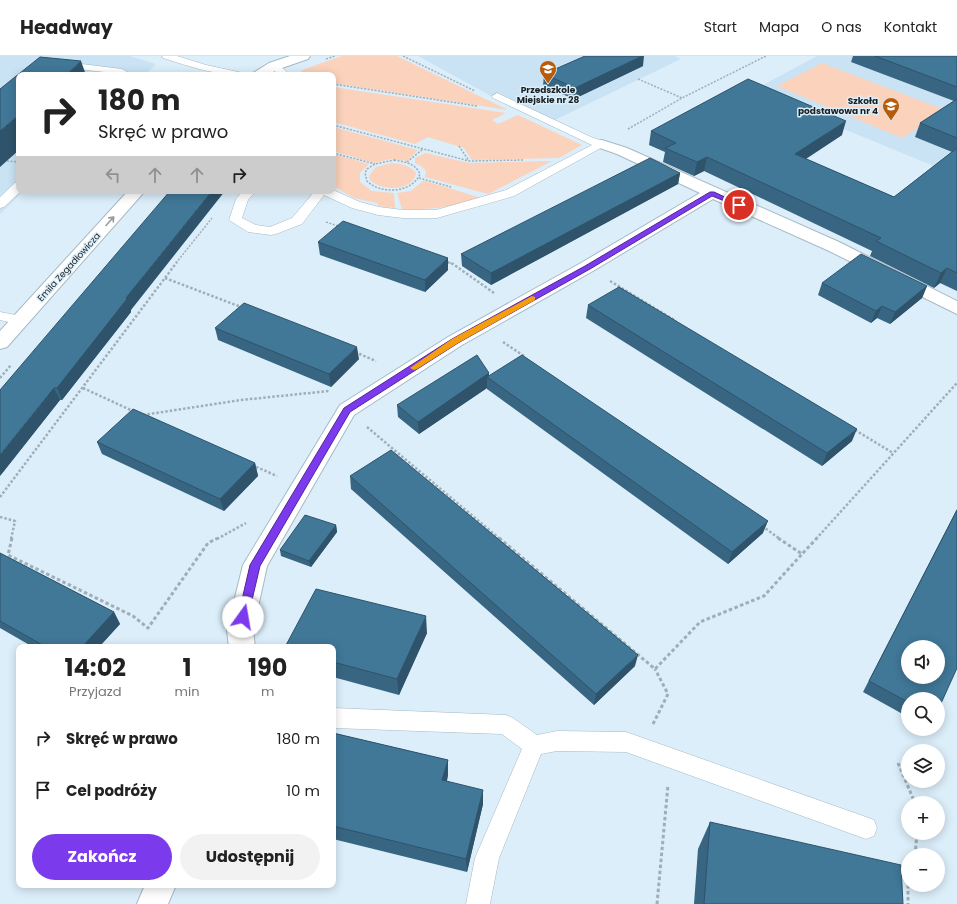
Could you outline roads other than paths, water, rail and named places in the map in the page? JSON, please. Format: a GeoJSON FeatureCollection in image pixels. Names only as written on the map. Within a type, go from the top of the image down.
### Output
{"type":"FeatureCollection","features":[{"type":"Feature","properties":{"kind":"street"},"geometry":{"type":"LineString","coordinates":[[263,72],[274,66],[303,56]]}},
{"type":"Feature","properties":{"kind":"street"},"geometry":{"type":"LineString","coordinates":[[602,144],[622,151],[712,193],[834,246],[957,308]]}},
{"type":"Feature","properties":{"kind":"street"},"geometry":{"type":"LineString","coordinates":[[242,644],[240,630],[255,565],[347,410],[455,341],[587,268],[712,193]]}},
{"type":"Feature","properties":{"kind":"street","name":"Emila Zegadłowicza"},"geometry":{"type":"LineString","coordinates":[[0,343],[134,194]]}},
{"type":"Feature","properties":{"kind":"street"},"geometry":{"type":"LineString","coordinates":[[152,904],[160,888]]}},
{"type":"Feature","properties":{"kind":"lane"},"geometry":{"type":"LineString","coordinates":[[167,56],[204,68],[224,72]]}},
{"type":"Feature","properties":{"kind":"lane"},"geometry":{"type":"LineString","coordinates":[[47,72],[56,64],[122,72]]}},
{"type":"Feature","properties":{"kind":"lane"},"geometry":{"type":"LineString","coordinates":[[274,66],[281,72]]}},
{"type":"Feature","properties":{"kind":"lane"},"geometry":{"type":"LineString","coordinates":[[497,96],[587,139],[602,144]]}},
{"type":"Feature","properties":{"kind":"lane"},"geometry":{"type":"LineString","coordinates":[[332,194],[356,205],[378,211],[403,214],[437,214],[510,193],[602,144]]}},
{"type":"Feature","properties":{"kind":"lane"},"geometry":{"type":"LineString","coordinates":[[0,204],[16,189]]}},
{"type":"Feature","properties":{"kind":"lane"},"geometry":{"type":"LineString","coordinates":[[247,194],[242,199],[235,220],[252,229],[271,231],[297,221],[319,194]]}},
{"type":"Feature","properties":{"kind":"lane"},"geometry":{"type":"LineString","coordinates":[[0,316],[21,320]]}},
{"type":"Feature","properties":{"kind":"lane"},"geometry":{"type":"LineString","coordinates":[[336,718],[506,725],[534,745],[558,741],[626,742],[866,828]]}},
{"type":"Feature","properties":{"kind":"lane"},"geometry":{"type":"LineString","coordinates":[[478,904],[487,858],[534,745]]}},
{"type":"Feature","properties":{"kind":"place","name":"Przedszkole Miejskie nr 28"},"geometry":{"type":"Point","coordinates":[548,84]}},
{"type":"Feature","properties":{"kind":"place","name":"Szkoła podstawowa nr 4"},"geometry":{"type":"Point","coordinates":[891,121]}}]}
